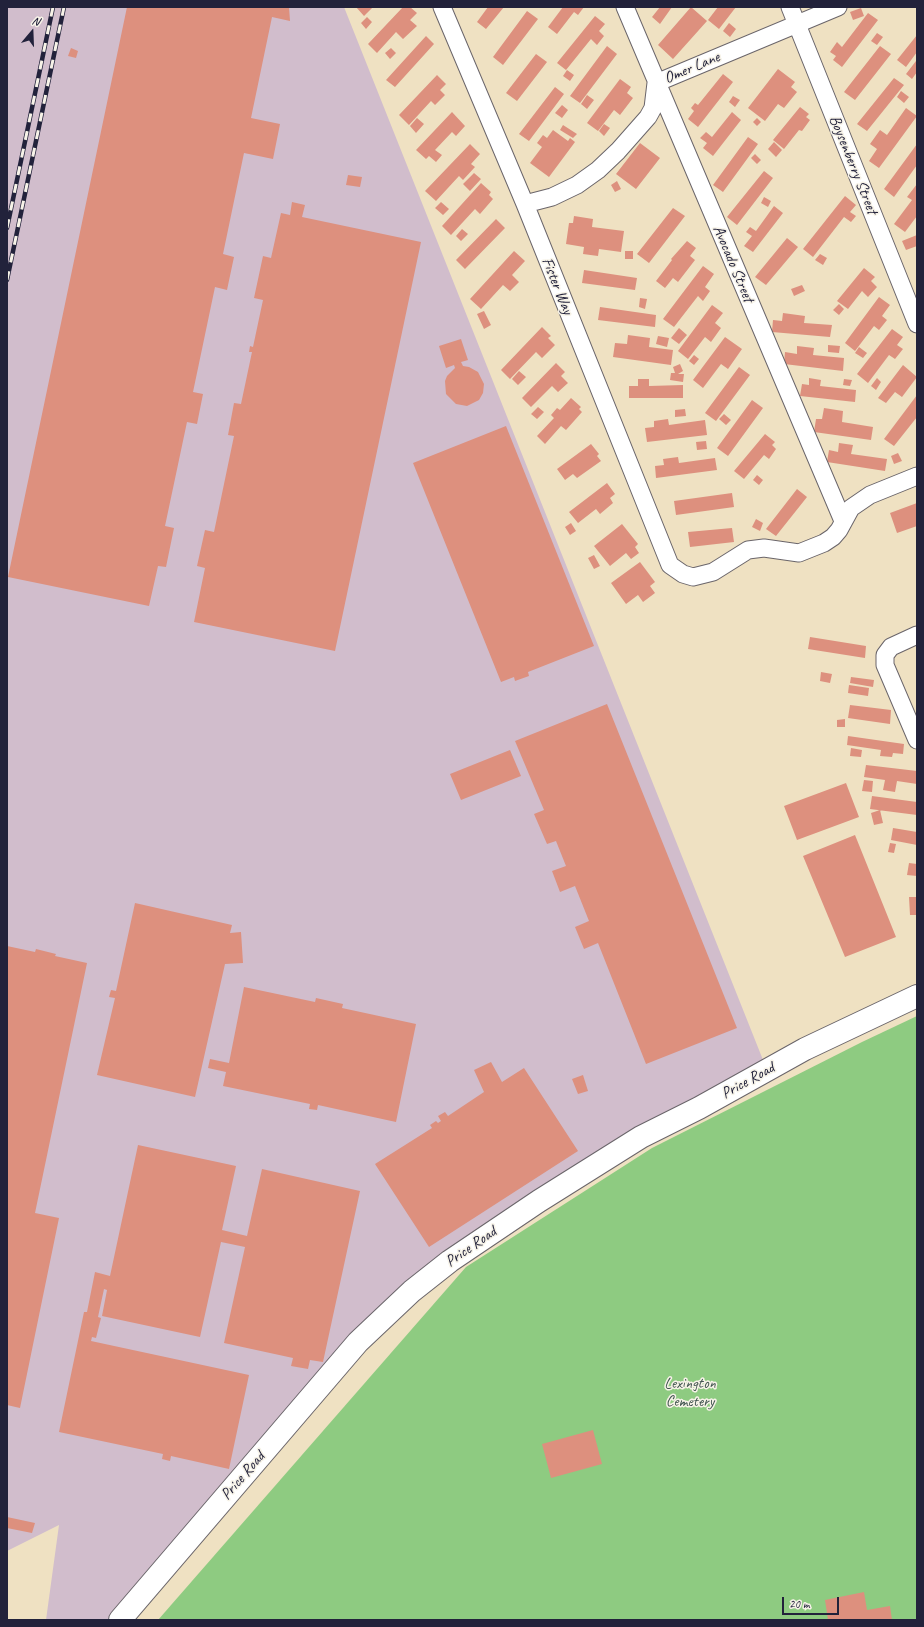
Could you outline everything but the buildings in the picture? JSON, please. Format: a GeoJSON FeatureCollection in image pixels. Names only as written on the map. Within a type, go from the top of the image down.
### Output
{"type":"FeatureCollection","features":[{"type":"Feature","properties":{"kind":"street","name":"Fister Way"},"geometry":{"type":"LineString","coordinates":[[442,7],[525,204],[670,565],[683,574],[693,577],[713,572],[748,550],[764,548],[799,553],[828,540],[839,530],[843,521]]}},
{"type":"Feature","properties":{"kind":"street","name":"Avocado Street"},"geometry":{"type":"LineString","coordinates":[[624,7],[843,521]]}},
{"type":"Feature","properties":{"kind":"street","name":"Boysenberry Street"},"geometry":{"type":"LineString","coordinates":[[790,7],[917,324]]}},
{"type":"Feature","properties":{"kind":"street","name":"Omer Lane"},"geometry":{"type":"LineString","coordinates":[[525,204],[552,197],[577,185],[598,170],[618,151],[648,117],[653,108],[656,83],[838,7]]}},
{"type":"Feature","properties":{"kind":"street"},"geometry":{"type":"LineString","coordinates":[[843,521],[852,508],[870,495],[917,476]]}},
{"type":"Feature","properties":{"kind":"street"},"geometry":{"type":"LineString","coordinates":[[917,635],[891,647],[885,655],[887,672],[917,740]]}},
{"type":"Feature","properties":{"kind":"street","name":"Price Road"},"geometry":{"type":"LineString","coordinates":[[120,1620],[358,1342],[412,1291],[450,1261],[538,1201],[641,1137],[699,1108],[805,1049],[917,996]]}},
{"type":"Feature","properties":{"kind":"shaded area"},"geometry":{"type":"Polygon","coordinates":[[[7,7],[344,7],[767,1070],[412,1291],[120,1620],[46,1620],[59,1525],[7,1551],[7,7]]]}},
{"type":"Feature","properties":{"kind":"green space","name":"Lexington Cemetery"},"geometry":{"type":"Polygon","coordinates":[[[917,1016],[917,1620],[158,1620],[466,1267],[652,1148],[862,1042],[917,1016]]]}},
{"type":"Feature","properties":{"kind":"railway"},"geometry":{"type":"LineString","coordinates":[[7,228],[53,7]]}},
{"type":"Feature","properties":{"kind":"railway"},"geometry":{"type":"LineString","coordinates":[[7,280],[64,7]]}}]}
